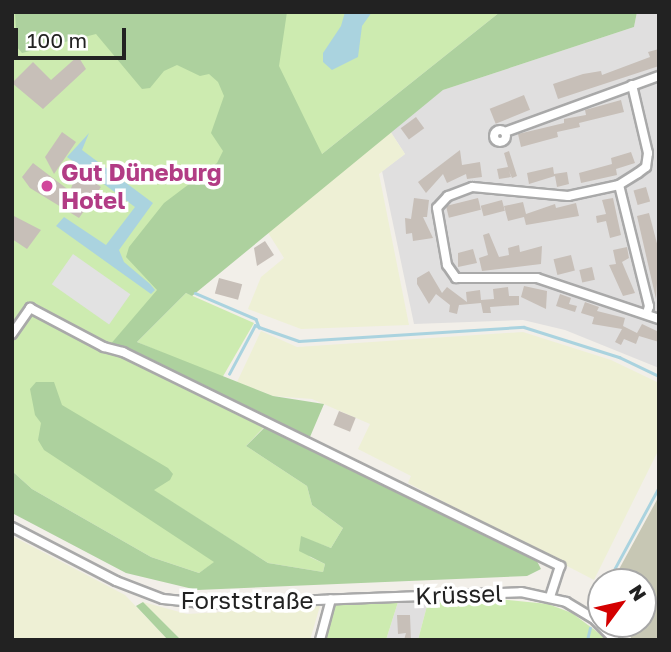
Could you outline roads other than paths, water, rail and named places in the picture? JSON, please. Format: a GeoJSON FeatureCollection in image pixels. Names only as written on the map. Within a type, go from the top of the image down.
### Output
{"type":"FeatureCollection","features":[{"type":"Feature","properties":{"kind":"street"},"geometry":{"type":"LineString","coordinates":[[505,132],[659,76]]}},
{"type":"Feature","properties":{"kind":"street"},"geometry":{"type":"LineString","coordinates":[[632,85],[646,167],[619,185],[568,196],[484,186],[456,192],[437,208],[447,265],[463,280],[537,278],[659,319]]}},
{"type":"Feature","properties":{"kind":"street"},"geometry":{"type":"LineString","coordinates":[[619,185],[649,306],[647,313]]}},
{"type":"Feature","properties":{"kind":"street"},"geometry":{"type":"LineString","coordinates":[[12,334],[30,308],[560,566],[550,597]]}},
{"type":"Feature","properties":{"kind":"street","name":"Forststraße"},"geometry":{"type":"LineString","coordinates":[[12,527],[116,582],[163,599],[212,604],[331,599]]}},
{"type":"Feature","properties":{"kind":"street","name":"Krüssel"},"geometry":{"type":"LineString","coordinates":[[331,599],[496,591],[550,597],[584,612],[615,640]]}},
{"type":"Feature","properties":{"kind":"street"},"geometry":{"type":"LineString","coordinates":[[320,640],[331,599]]}},
{"type":"Feature","properties":{"kind":"water"},"geometry":{"type":"Polygon","coordinates":[[[345,12],[372,12],[362,26],[358,57],[332,70],[323,62],[323,53],[341,26],[345,12]]]}},
{"type":"Feature","properties":{"kind":"water"},"geometry":{"type":"Polygon","coordinates":[[[89,133],[82,150],[153,203],[119,250],[124,262],[155,290],[151,294],[56,226],[64,217],[106,245],[135,207],[67,157],[89,133]]]}},
{"type":"Feature","properties":{"kind":"waterway"},"geometry":{"type":"LineString","coordinates":[[195,293],[256,319],[259,327],[299,341],[524,327],[619,357],[659,376]]}},
{"type":"Feature","properties":{"kind":"waterway"},"geometry":{"type":"LineString","coordinates":[[229,374],[255,325],[259,327]]}},
{"type":"Feature","properties":{"kind":"waterway"},"geometry":{"type":"LineString","coordinates":[[615,568],[659,487]]}},
{"type":"Feature","properties":{"kind":"place","name":"Gut Düneburg Hotel"},"geometry":{"type":"Point","coordinates":[47,186]}}]}
